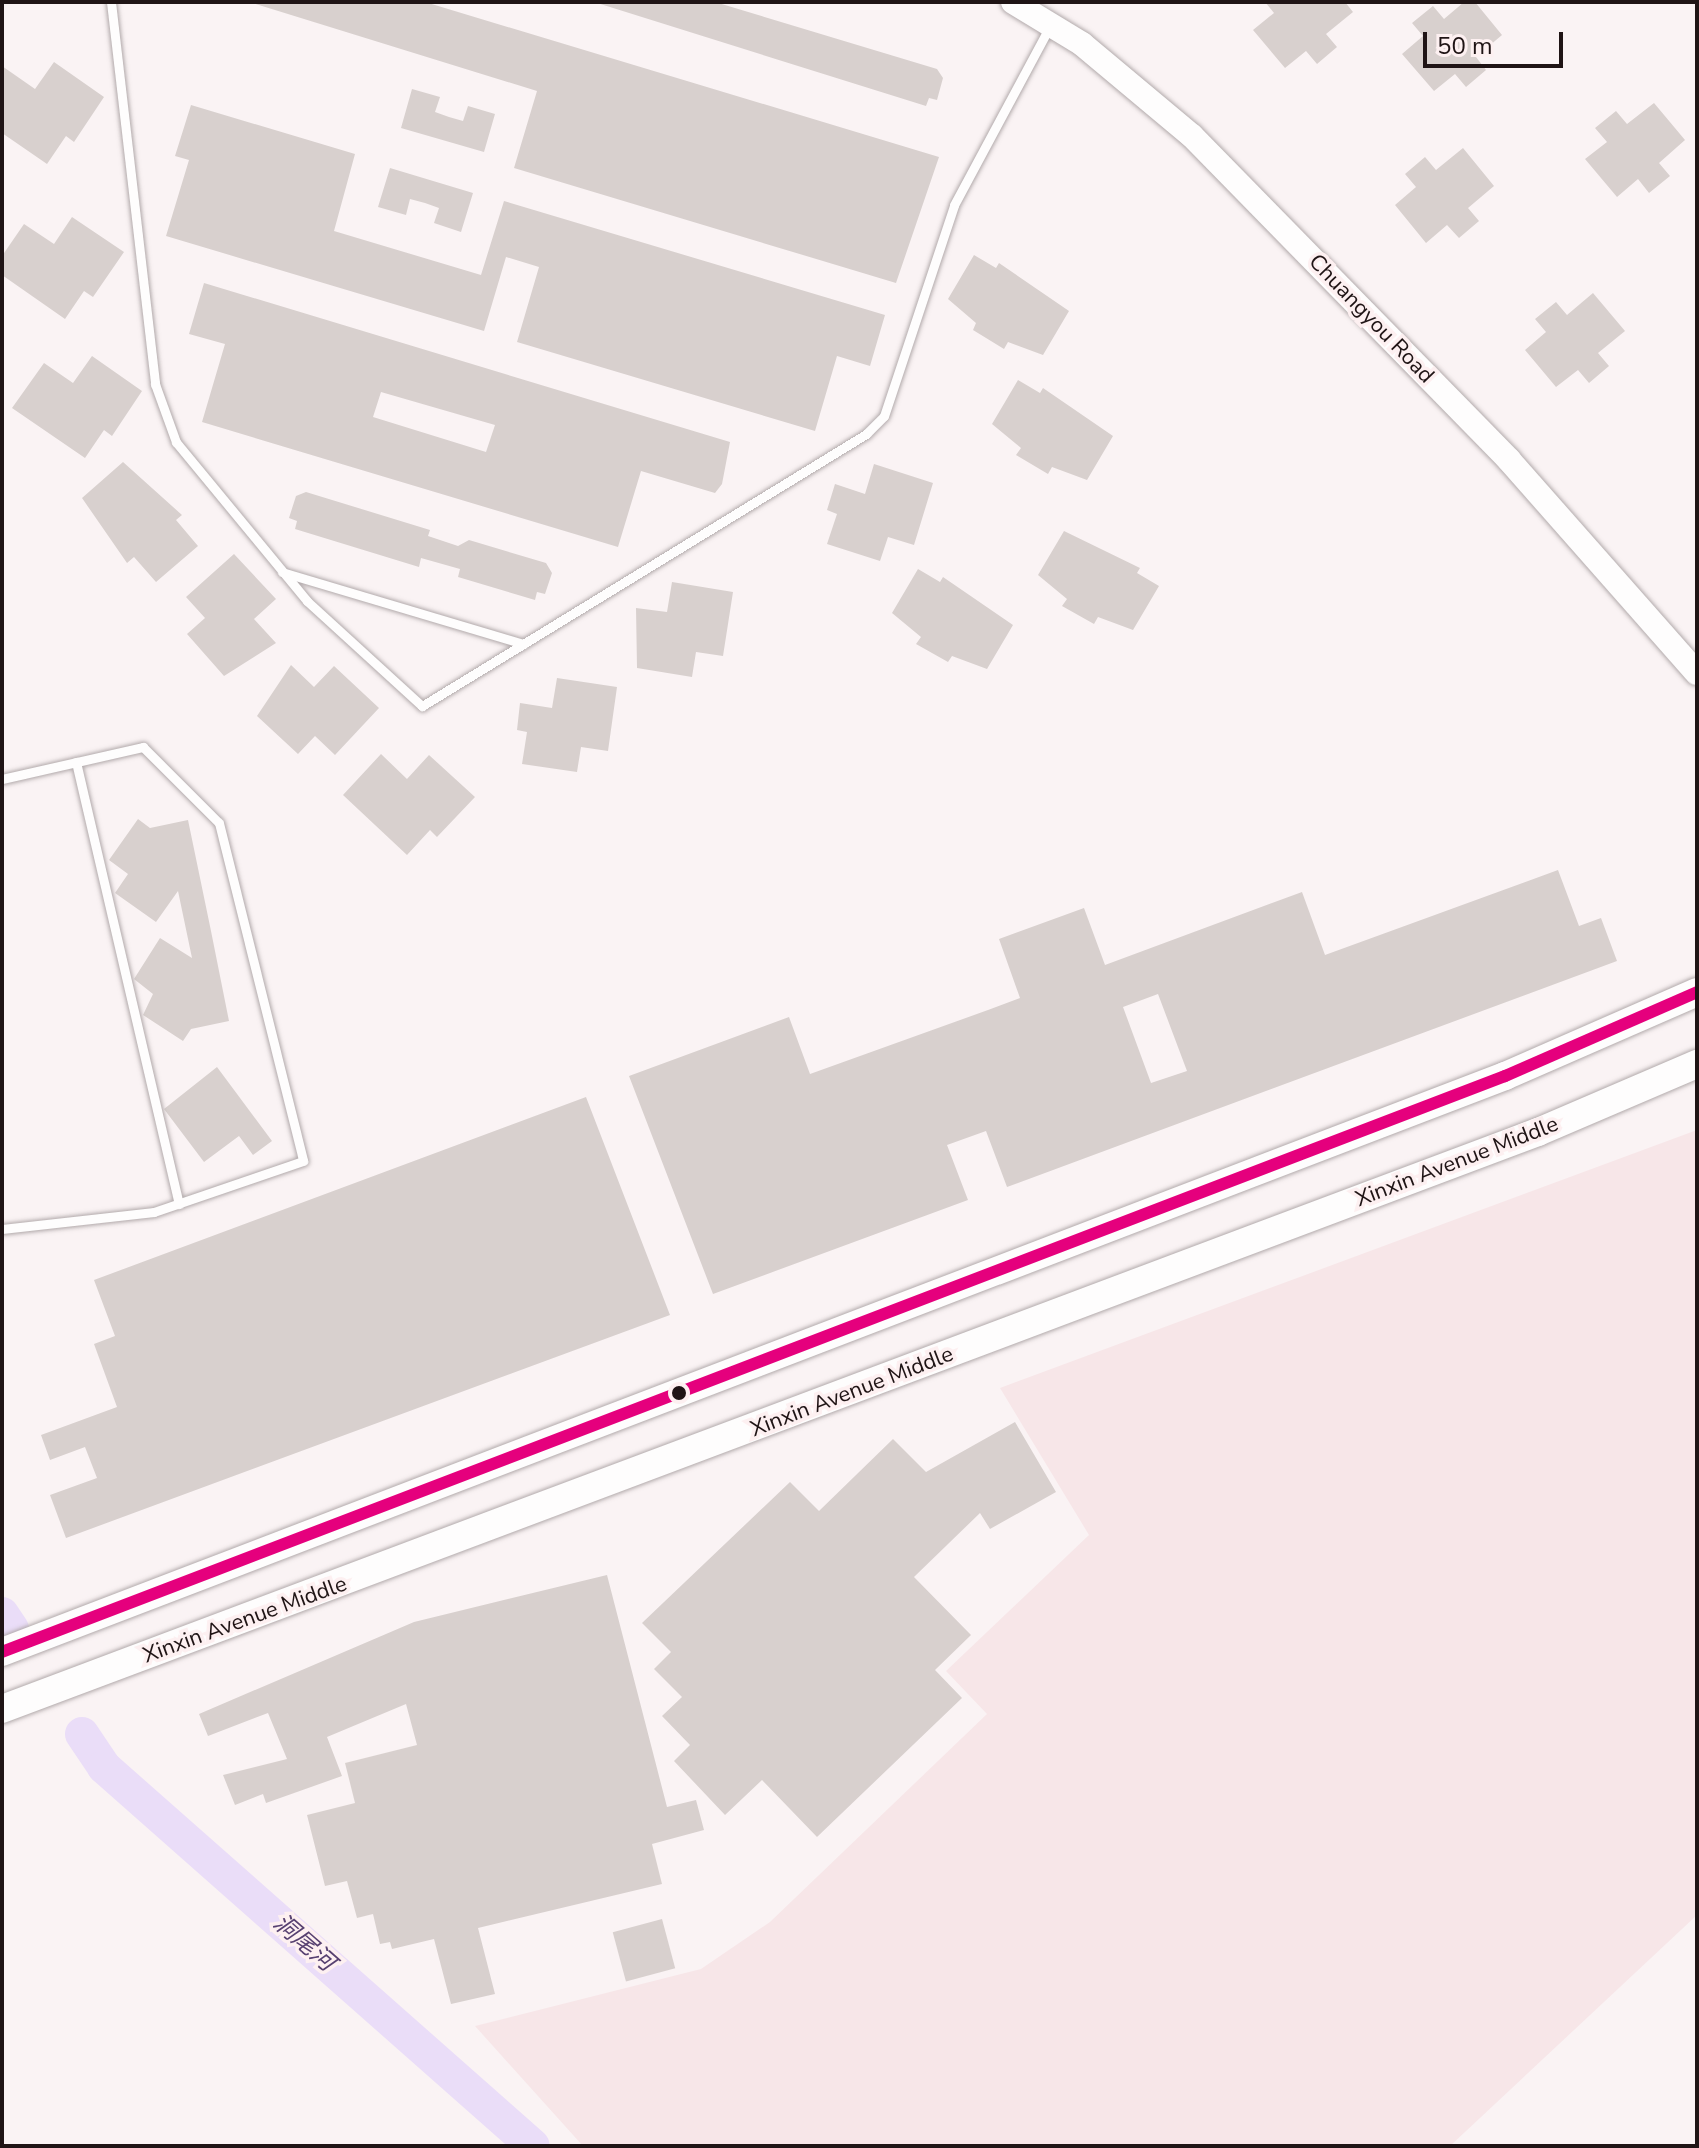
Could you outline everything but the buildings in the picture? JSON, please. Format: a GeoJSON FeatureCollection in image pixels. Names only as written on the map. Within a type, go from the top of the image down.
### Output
{"type":"FeatureCollection","features":[{"type":"Feature","properties":{"kind":"main road"},"geometry":{"type":"LineString","coordinates":[[2,1652],[1505,1076],[1697,992]]}},
{"type":"Feature","properties":{"kind":"main road","name":"Xinxin Avenue Middle"},"geometry":{"type":"LineString","coordinates":[[2,1709],[1538,1132],[1697,1064]]}},
{"type":"Feature","properties":{"kind":"street","name":"Chuangyou Road"},"geometry":{"type":"LineString","coordinates":[[1013,2],[1051,25],[1192,136],[1509,460],[1697,673]]}},
{"type":"Feature","properties":{"kind":"lane"},"geometry":{"type":"LineString","coordinates":[[111,2],[164,414],[192,468],[282,572],[422,706],[866,434],[884,416],[954,205],[1051,25]]}},
{"type":"Feature","properties":{"kind":"lane"},"geometry":{"type":"LineString","coordinates":[[282,572],[524,644]]}},
{"type":"Feature","properties":{"kind":"lane"},"geometry":{"type":"LineString","coordinates":[[2,779],[143,747],[219,823],[303,1161],[154,1212],[2,1229]]}},
{"type":"Feature","properties":{"kind":"lane"},"geometry":{"type":"LineString","coordinates":[[76,762],[179,1204]]}},
{"type":"Feature","properties":{"kind":"shaded area"},"geometry":{"type":"Polygon","coordinates":[[[1697,1130],[1697,1915],[1450,2146],[583,2146],[475,2026],[701,1969],[770,1922],[987,1714],[946,1671],[1089,1535],[1000,1388],[1697,1130]]]}},
{"type":"Feature","properties":{"kind":"waterway","name":"洞尾河"},"geometry":{"type":"LineString","coordinates":[[2,1614],[12,1629]]}},
{"type":"Feature","properties":{"kind":"waterway","name":"洞尾河"},"geometry":{"type":"LineString","coordinates":[[82,1734],[104,1767],[533,2146]]}},
{"type":"Feature","properties":{"kind":"transit line"},"geometry":{"type":"LineString","coordinates":[[2,1652],[1505,1076],[1697,992]]}}]}
